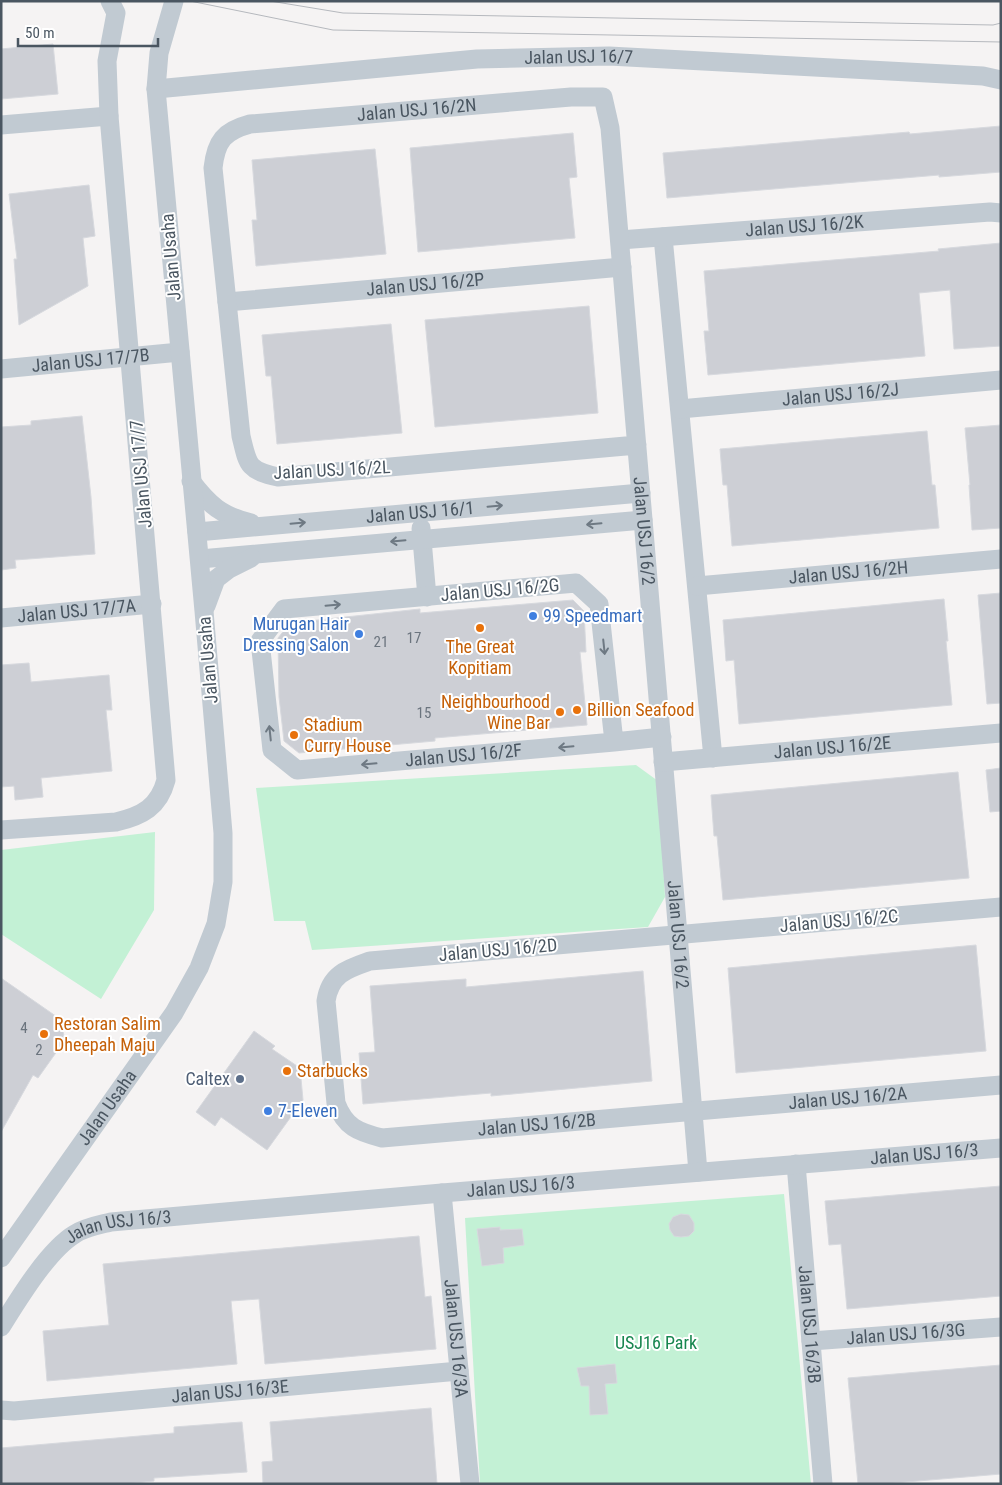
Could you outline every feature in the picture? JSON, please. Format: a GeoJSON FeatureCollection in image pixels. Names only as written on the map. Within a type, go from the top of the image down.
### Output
{"type":"FeatureCollection","features":[{"type":"Feature","properties":{"kind":"street","name":"Jalan USJ 17/7"},"geometry":{"type":"LineString","coordinates":[[1,830],[116,822],[132,818],[145,812],[162,794],[166,780],[109,116],[107,61],[116,13],[110,1]]}},
{"type":"Feature","properties":{"kind":"street","name":"Jalan Usaha"},"geometry":{"type":"LineString","coordinates":[[3,1250],[174,1013],[199,968],[216,924],[223,882],[223,833],[200,559],[191,481],[156,89],[159,53],[174,1]]}},
{"type":"Feature","properties":{"kind":"street","name":"Jalan USJ 16/7"},"geometry":{"type":"LineString","coordinates":[[156,89],[477,59],[609,56],[983,76],[1001,80]]}},
{"type":"Feature","properties":{"kind":"street","name":"Jalan USJ 16/2N"},"geometry":{"type":"LineString","coordinates":[[214,157],[219,143],[226,134],[250,124],[571,96],[603,97],[610,128]]}},
{"type":"Feature","properties":{"kind":"street"},"geometry":{"type":"LineString","coordinates":[[1,125],[109,116]]}},
{"type":"Feature","properties":{"kind":"street","name":"Jalan USJ 16/2"},"geometry":{"type":"LineString","coordinates":[[610,128],[698,1172]]}},
{"type":"Feature","properties":{"kind":"street","name":"Jalan USJ 16/2L"},"geometry":{"type":"LineString","coordinates":[[214,157],[213,168],[241,436],[246,460],[259,472],[278,477],[637,445]]}},
{"type":"Feature","properties":{"kind":"street","name":"Jalan USJ 16/2K"},"geometry":{"type":"LineString","coordinates":[[620,240],[996,212]]}},
{"type":"Feature","properties":{"kind":"street"},"geometry":{"type":"LineString","coordinates":[[663,237],[713,758]]}},
{"type":"Feature","properties":{"kind":"street","name":"Jalan USJ 16/2P"},"geometry":{"type":"LineString","coordinates":[[227,302],[622,267]]}},
{"type":"Feature","properties":{"kind":"street","name":"Jalan USJ 17/7B"},"geometry":{"type":"LineString","coordinates":[[1,369],[180,352]]}},
{"type":"Feature","properties":{"kind":"street","name":"Jalan USJ 16/2J"},"geometry":{"type":"LineString","coordinates":[[680,409],[1001,380]]}},
{"type":"Feature","properties":{"kind":"street"},"geometry":{"type":"LineString","coordinates":[[191,481],[202,496],[218,511],[233,519],[262,526]]}},
{"type":"Feature","properties":{"kind":"street","name":"Jalan USJ 16/1"},"geometry":{"type":"LineString","coordinates":[[197,532],[641,493]]}},
{"type":"Feature","properties":{"kind":"street"},"geometry":{"type":"LineString","coordinates":[[420,512],[427,597]]}},
{"type":"Feature","properties":{"kind":"street","name":"Jalan USJ 16/1"},"geometry":{"type":"LineString","coordinates":[[200,559],[643,520]]}},
{"type":"Feature","properties":{"kind":"street"},"geometry":{"type":"LineString","coordinates":[[204,611],[216,579],[245,560],[269,553]]}},
{"type":"Feature","properties":{"kind":"street","name":"Jalan USJ 16/2H"},"geometry":{"type":"LineString","coordinates":[[696,586],[1001,559]]}},
{"type":"Feature","properties":{"kind":"street","name":"Jalan USJ 16/2G"},"geometry":{"type":"LineString","coordinates":[[284,609],[576,583],[599,604],[614,742]]}},
{"type":"Feature","properties":{"kind":"street","name":"Jalan USJ 17/7A"},"geometry":{"type":"LineString","coordinates":[[1,618],[152,604]]}},
{"type":"Feature","properties":{"kind":"street","name":"Jalan USJ 16/2F"},"geometry":{"type":"LineString","coordinates":[[284,609],[260,641],[272,750],[297,770],[614,742],[662,736]]}},
{"type":"Feature","properties":{"kind":"street","name":"Jalan USJ 16/2E"},"geometry":{"type":"LineString","coordinates":[[663,762],[1001,733]]}},
{"type":"Feature","properties":{"kind":"street","name":"Jalan USJ 16/2C"},"geometry":{"type":"LineString","coordinates":[[678,935],[1001,907]]}},
{"type":"Feature","properties":{"kind":"street","name":"Jalan USJ 16/2D"},"geometry":{"type":"LineString","coordinates":[[382,1138],[353,1128],[341,1117],[336,1103],[326,1001],[328,989],[334,979],[356,966],[370,961],[678,935]]}},
{"type":"Feature","properties":{"kind":"street","name":"Jalan USJ 16/2A"},"geometry":{"type":"LineString","coordinates":[[693,1111],[1001,1085]]}},
{"type":"Feature","properties":{"kind":"street","name":"Jalan USJ 16/2B"},"geometry":{"type":"LineString","coordinates":[[382,1138],[693,1111]]}},
{"type":"Feature","properties":{"kind":"street","name":"Jalan USJ 16/3"},"geometry":{"type":"LineString","coordinates":[[1,1327],[50,1256],[64,1240],[76,1232],[111,1222],[1001,1148]]}},
{"type":"Feature","properties":{"kind":"street","name":"Jalan USJ 16/3B"},"geometry":{"type":"LineString","coordinates":[[796,1164],[824,1484]]}},
{"type":"Feature","properties":{"kind":"street","name":"Jalan USJ 16/3A"},"geometry":{"type":"LineString","coordinates":[[442,1193],[470,1484]]}},
{"type":"Feature","properties":{"kind":"street","name":"Jalan USJ 16/3G"},"geometry":{"type":"LineString","coordinates":[[811,1341],[1001,1327]]}},
{"type":"Feature","properties":{"kind":"street","name":"Jalan USJ 16/3E"},"geometry":{"type":"LineString","coordinates":[[1,1410],[14,1411],[459,1371]]}},
{"type":"Feature","properties":{"kind":"green space"},"geometry":{"type":"Polygon","coordinates":[[[636,765],[658,781],[665,897],[648,927],[312,950],[305,921],[274,921],[256,788],[636,765]]]}},
{"type":"Feature","properties":{"kind":"green space"},"geometry":{"type":"Polygon","coordinates":[[[155,832],[154,910],[101,999],[1,934],[1,850],[155,832]]]}},
{"type":"Feature","properties":{"kind":"green space","name":"USJ16 Park"},"geometry":{"type":"Polygon","coordinates":[[[784,1194],[811,1484],[480,1484],[465,1218],[784,1194]]]}},
{"type":"Feature","properties":{"kind":"building"},"geometry":{"type":"Polygon","coordinates":[[[53,44],[58,94],[1,99],[1,49],[53,44]]]}},
{"type":"Feature","properties":{"kind":"building"},"geometry":{"type":"Polygon","coordinates":[[[1001,126],[1001,172],[939,177],[939,175],[667,198],[663,153],[1001,126]]]}},
{"type":"Feature","properties":{"kind":"building"},"geometry":{"type":"Polygon","coordinates":[[[573,133],[577,177],[569,178],[575,238],[418,252],[410,148],[573,133]]]}},
{"type":"Feature","properties":{"kind":"building"},"geometry":{"type":"Polygon","coordinates":[[[375,149],[386,254],[256,266],[252,220],[257,220],[252,160],[375,149]]]}},
{"type":"Feature","properties":{"kind":"building"},"geometry":{"type":"Polygon","coordinates":[[[89,185],[95,236],[83,238],[88,286],[19,325],[14,259],[17,259],[9,194],[89,185]]]}},
{"type":"Feature","properties":{"kind":"building"},"geometry":{"type":"Polygon","coordinates":[[[1001,243],[1001,346],[954,349],[950,290],[919,293],[925,356],[708,375],[704,331],[709,331],[704,271],[939,251],[938,249],[1001,243]]]}},
{"type":"Feature","properties":{"kind":"building"},"geometry":{"type":"Polygon","coordinates":[[[589,306],[598,413],[435,427],[425,320],[589,306]]]}},
{"type":"Feature","properties":{"kind":"building"},"geometry":{"type":"Polygon","coordinates":[[[391,324],[402,433],[277,444],[271,376],[266,376],[262,335],[391,324]]]}},
{"type":"Feature","properties":{"kind":"building"},"geometry":{"type":"Polygon","coordinates":[[[82,416],[95,554],[15,560],[16,568],[1,570],[1,427],[31,425],[31,421],[82,416]]]}},
{"type":"Feature","properties":{"kind":"building"},"geometry":{"type":"Polygon","coordinates":[[[1001,425],[1001,528],[972,530],[965,428],[1001,425]]]}},
{"type":"Feature","properties":{"kind":"building"},"geometry":{"type":"Polygon","coordinates":[[[927,431],[932,485],[935,485],[939,528],[732,546],[727,485],[723,485],[720,449],[927,431]]]}},
{"type":"Feature","properties":{"kind":"building"},"geometry":{"type":"Polygon","coordinates":[[[1001,593],[1001,703],[987,704],[978,595],[1001,593]]]}},
{"type":"Feature","properties":{"kind":"building"},"geometry":{"type":"Polygon","coordinates":[[[944,599],[952,705],[739,724],[734,660],[726,661],[723,620],[944,599]]]}},
{"type":"Feature","properties":{"kind":"building"},"geometry":{"type":"Polygon","coordinates":[[[573,600],[584,611],[586,652],[580,652],[587,725],[435,738],[435,741],[299,753],[284,741],[279,697],[278,638],[290,623],[420,609],[420,613],[573,600]]]}},
{"type":"Feature","properties":{"kind":"building"},"geometry":{"type":"Polygon","coordinates":[[[29,663],[31,682],[109,675],[112,710],[106,710],[112,771],[41,778],[43,797],[15,800],[14,786],[1,787],[1,665],[29,663]]]}},
{"type":"Feature","properties":{"kind":"building"},"geometry":{"type":"Polygon","coordinates":[[[1001,768],[1001,811],[990,812],[986,770],[1001,768]]]}},
{"type":"Feature","properties":{"kind":"building"},"geometry":{"type":"Polygon","coordinates":[[[958,772],[969,878],[723,900],[717,836],[714,836],[711,795],[958,772]]]}},
{"type":"Feature","properties":{"kind":"building"},"geometry":{"type":"Polygon","coordinates":[[[976,945],[986,1051],[736,1073],[728,968],[976,945]]]}},
{"type":"Feature","properties":{"kind":"building"},"geometry":{"type":"Polygon","coordinates":[[[643,971],[652,1081],[491,1096],[491,1093],[363,1104],[359,1053],[375,1052],[370,986],[466,979],[466,987],[643,971]]]}},
{"type":"Feature","properties":{"kind":"building"},"geometry":{"type":"Polygon","coordinates":[[[1,978],[60,1019],[65,1040],[38,1078],[33,1075],[1,1132],[1,978]]]}},
{"type":"Feature","properties":{"kind":"building"},"geometry":{"type":"Polygon","coordinates":[[[254,1031],[275,1046],[272,1049],[300,1068],[303,1100],[267,1150],[221,1117],[215,1126],[196,1112],[254,1031]]]}},
{"type":"Feature","properties":{"kind":"building"},"geometry":{"type":"Polygon","coordinates":[[[1001,1186],[1001,1296],[847,1309],[841,1244],[829,1245],[825,1201],[1001,1186]]]}},
{"type":"Feature","properties":{"kind":"building"},"geometry":{"type":"Polygon","coordinates":[[[681,1214],[689,1215],[694,1223],[694,1231],[689,1236],[674,1236],[670,1230],[669,1224],[673,1217],[681,1214]]]}},
{"type":"Feature","properties":{"kind":"building"},"geometry":{"type":"Polygon","coordinates":[[[500,1227],[500,1230],[522,1229],[524,1245],[503,1248],[504,1263],[482,1266],[477,1229],[500,1227]]]}},
{"type":"Feature","properties":{"kind":"building"},"geometry":{"type":"Polygon","coordinates":[[[419,1236],[425,1297],[431,1296],[436,1349],[265,1364],[259,1299],[231,1301],[237,1364],[47,1381],[43,1331],[109,1325],[103,1264],[419,1236]]]}},
{"type":"Feature","properties":{"kind":"building"},"geometry":{"type":"Polygon","coordinates":[[[615,1364],[617,1383],[605,1384],[608,1414],[590,1415],[589,1386],[581,1386],[577,1368],[615,1364]]]}},
{"type":"Feature","properties":{"kind":"building"},"geometry":{"type":"Polygon","coordinates":[[[1001,1365],[1001,1474],[882,1484],[858,1484],[848,1378],[1001,1365]]]}},
{"type":"Feature","properties":{"kind":"building"},"geometry":{"type":"Polygon","coordinates":[[[431,1408],[437,1484],[263,1484],[262,1462],[273,1461],[270,1422],[431,1408]]]}},
{"type":"Feature","properties":{"kind":"building"},"geometry":{"type":"Polygon","coordinates":[[[242,1422],[247,1472],[154,1478],[154,1481],[125,1484],[1,1484],[1,1448],[174,1433],[174,1427],[242,1422]]]}},
{"type":"Feature","properties":{"kind":"tram line"},"geometry":{"type":"LineString","coordinates":[[190,1],[333,30],[1001,42]]}},
{"type":"Feature","properties":{"kind":"tram line"},"geometry":{"type":"LineString","coordinates":[[270,1],[343,13],[993,25],[1001,23]]}},
{"type":"Feature","properties":{"kind":"place","name":"99 Speedmart"},"geometry":{"type":"Point","coordinates":[533,616]}},
{"type":"Feature","properties":{"kind":"place","name":"The Great Kopitiam"},"geometry":{"type":"Point","coordinates":[480,628]}},
{"type":"Feature","properties":{"kind":"place","name":"Murugan Hair Dressing Salon"},"geometry":{"type":"Point","coordinates":[359,634]}},
{"type":"Feature","properties":{"kind":"place","name":"Billion Seafood"},"geometry":{"type":"Point","coordinates":[577,710]}},
{"type":"Feature","properties":{"kind":"place","name":"Neighbourhood Wine Bar"},"geometry":{"type":"Point","coordinates":[560,712]}},
{"type":"Feature","properties":{"kind":"place","name":"Stadium Curry House"},"geometry":{"type":"Point","coordinates":[294,735]}},
{"type":"Feature","properties":{"kind":"place","name":"Restoran Salim Dheepah Maju"},"geometry":{"type":"Point","coordinates":[44,1034]}},
{"type":"Feature","properties":{"kind":"place","name":"Starbucks"},"geometry":{"type":"Point","coordinates":[287,1071]}},
{"type":"Feature","properties":{"kind":"place","name":"Caltex"},"geometry":{"type":"Point","coordinates":[240,1079]}},
{"type":"Feature","properties":{"kind":"place","name":"7-Eleven"},"geometry":{"type":"Point","coordinates":[268,1111]}}]}
